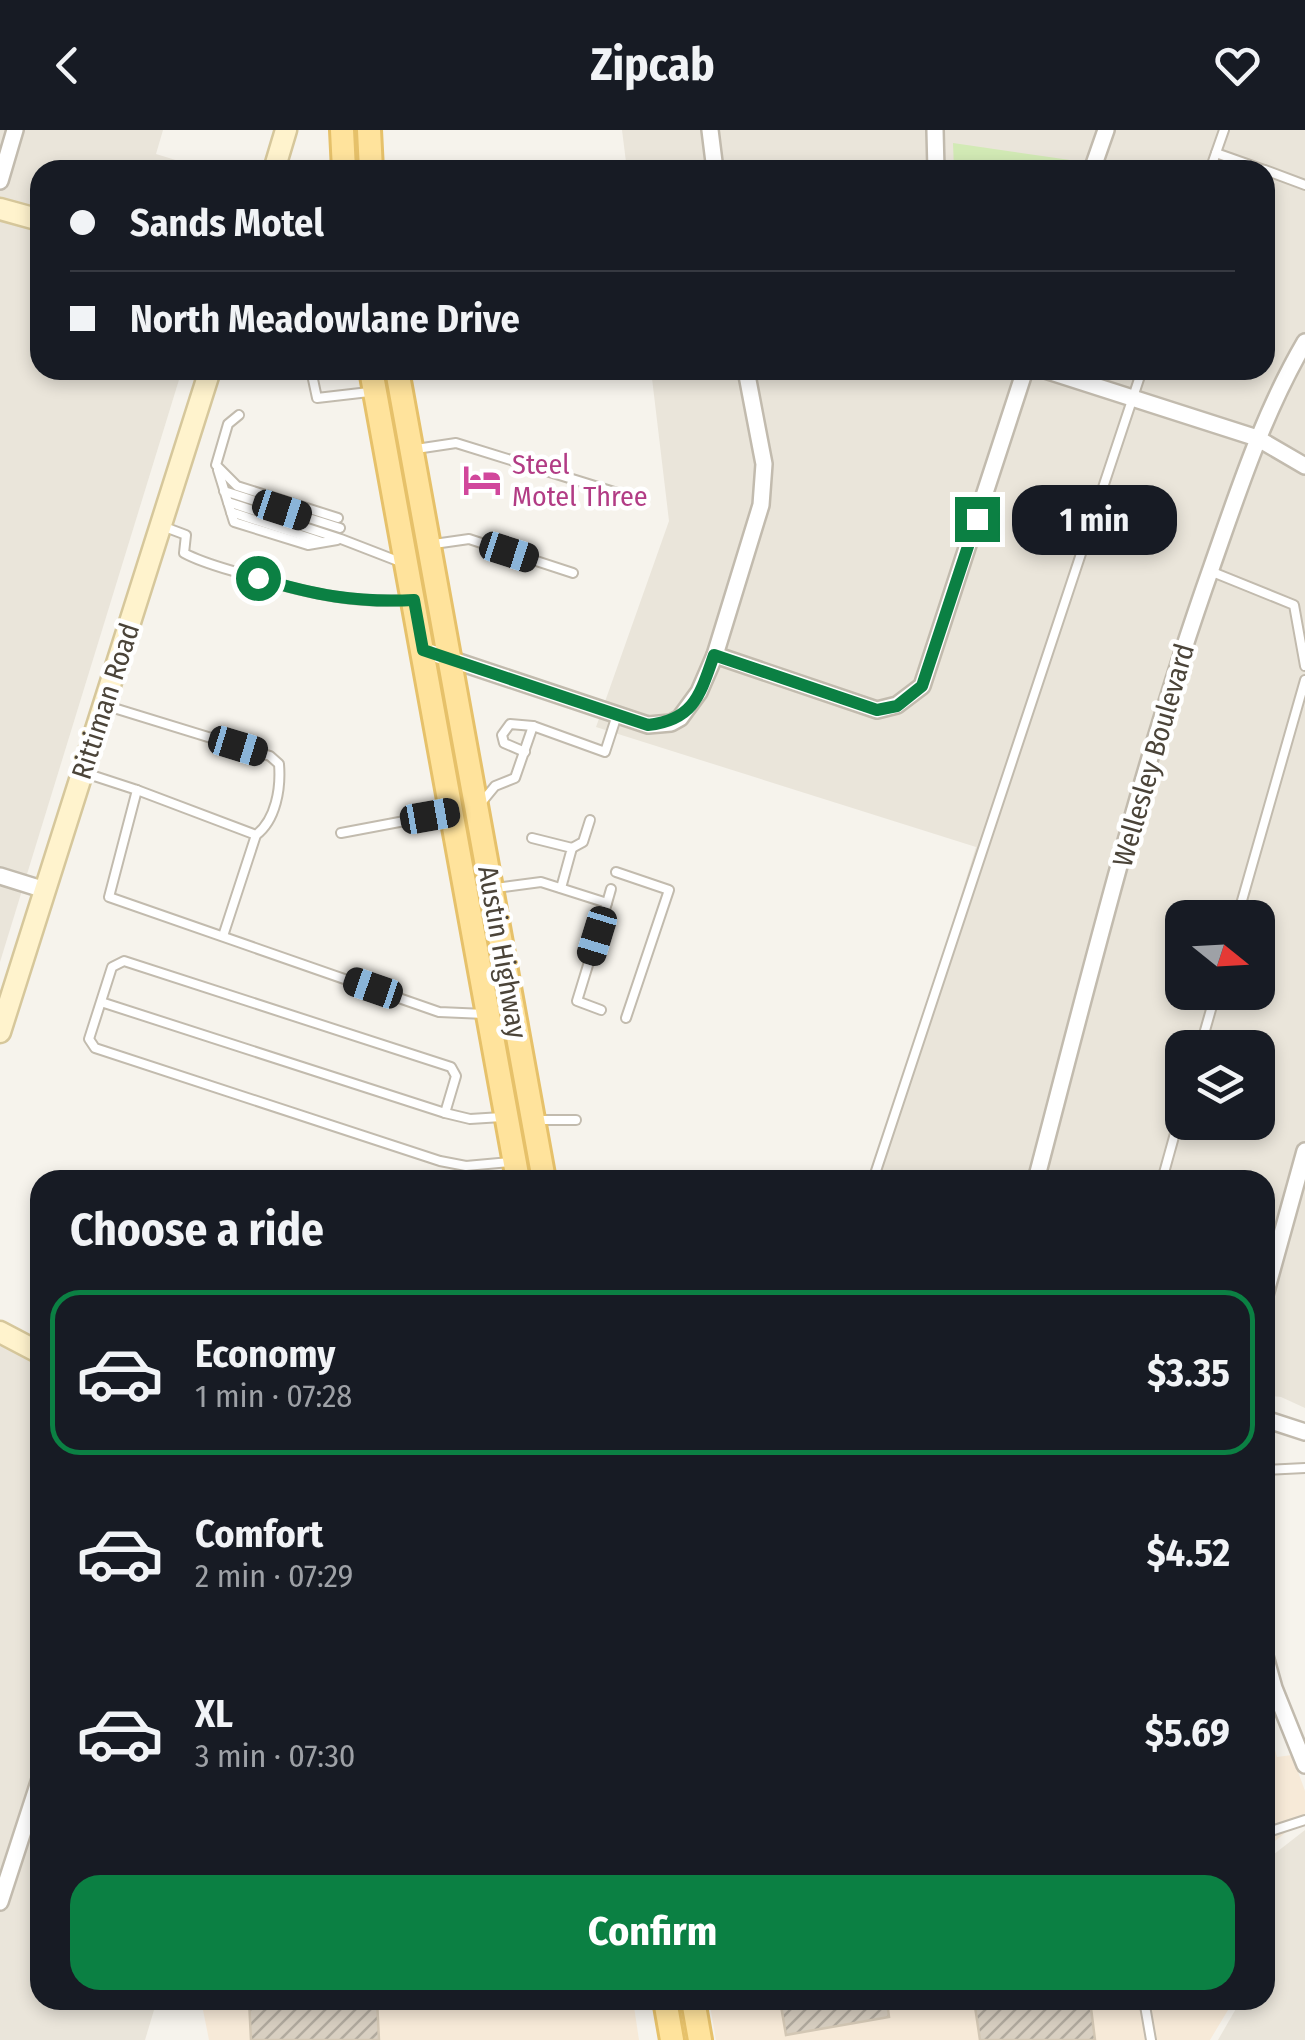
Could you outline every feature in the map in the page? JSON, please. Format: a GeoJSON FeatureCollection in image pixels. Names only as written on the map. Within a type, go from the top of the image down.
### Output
{"type":"FeatureCollection","features":[{"type":"Feature","properties":{"kind":"main road"},"geometry":{"type":"LineString","coordinates":[[342,130],[344,160]]}},
{"type":"Feature","properties":{"kind":"main road"},"geometry":{"type":"LineString","coordinates":[[369,130],[370,160]]}},
{"type":"Feature","properties":{"kind":"main road","name":"Austin Highway"},"geometry":{"type":"LineString","coordinates":[[399,380],[542,1170]]}},
{"type":"Feature","properties":{"kind":"main road","name":"Austin Highway"},"geometry":{"type":"LineString","coordinates":[[373,381],[516,1170]]}},
{"type":"Feature","properties":{"kind":"main road"},"geometry":{"type":"LineString","coordinates":[[667,2010],[672,2040]]}},
{"type":"Feature","properties":{"kind":"main road"},"geometry":{"type":"LineString","coordinates":[[695,2010],[700,2040]]}},
{"type":"Feature","properties":{"kind":"street"},"geometry":{"type":"LineString","coordinates":[[0,181],[15,130]]}},
{"type":"Feature","properties":{"kind":"street"},"geometry":{"type":"LineString","coordinates":[[277,160],[286,130]]}},
{"type":"Feature","properties":{"kind":"street"},"geometry":{"type":"LineString","coordinates":[[710,130],[714,160]]}},
{"type":"Feature","properties":{"kind":"street"},"geometry":{"type":"LineString","coordinates":[[935,130],[936,160]]}},
{"type":"Feature","properties":{"kind":"street"},"geometry":{"type":"LineString","coordinates":[[1096,160],[1106,130]]}},
{"type":"Feature","properties":{"kind":"street"},"geometry":{"type":"LineString","coordinates":[[0,208],[30,217]]}},
{"type":"Feature","properties":{"kind":"street","name":"Wellesley Boulevard"},"geometry":{"type":"LineString","coordinates":[[1039,1170],[1173,676],[1257,438],[1305,342]]}},
{"type":"Feature","properties":{"kind":"street","name":"Rittiman Road"},"geometry":{"type":"LineString","coordinates":[[0,1032],[207,380]]}},
{"type":"Feature","properties":{"kind":"street"},"geometry":{"type":"LineString","coordinates":[[423,650],[648,725],[680,718],[699,692],[714,655],[764,492],[764,464],[748,380]]}},
{"type":"Feature","properties":{"kind":"street"},"geometry":{"type":"LineString","coordinates":[[714,655],[877,710],[897,706],[922,686],[1022,380]]}},
{"type":"Feature","properties":{"kind":"street"},"geometry":{"type":"LineString","coordinates":[[1075,380],[1257,438],[1305,466]]}},
{"type":"Feature","properties":{"kind":"street"},"geometry":{"type":"LineString","coordinates":[[0,876],[45,890]]}},
{"type":"Feature","properties":{"kind":"street"},"geometry":{"type":"LineString","coordinates":[[1275,1259],[1305,1151]]}},
{"type":"Feature","properties":{"kind":"street"},"geometry":{"type":"LineString","coordinates":[[0,1332],[30,1347]]}},
{"type":"Feature","properties":{"kind":"street"},"geometry":{"type":"LineString","coordinates":[[1275,1422],[1305,1432]]}},
{"type":"Feature","properties":{"kind":"street"},"geometry":{"type":"LineString","coordinates":[[1275,1690],[1303,1754]]}},
{"type":"Feature","properties":{"kind":"street"},"geometry":{"type":"LineString","coordinates":[[0,1902],[30,1810]]}},
{"type":"Feature","properties":{"kind":"lane"},"geometry":{"type":"LineString","coordinates":[[1214,160],[1224,130]]}},
{"type":"Feature","properties":{"kind":"lane"},"geometry":{"type":"LineString","coordinates":[[1216,153],[1236,160]]}},
{"type":"Feature","properties":{"kind":"lane"},"geometry":{"type":"LineString","coordinates":[[1275,174],[1305,184]]}},
{"type":"Feature","properties":{"kind":"lane"},"geometry":{"type":"LineString","coordinates":[[312,380],[317,398],[373,381]]}},
{"type":"Feature","properties":{"kind":"lane"},"geometry":{"type":"LineString","coordinates":[[876,1170],[1138,380]]}},
{"type":"Feature","properties":{"kind":"lane"},"geometry":{"type":"LineString","coordinates":[[239,415],[228,424],[216,465],[234,522],[308,545],[341,539]]}},
{"type":"Feature","properties":{"kind":"lane"},"geometry":{"type":"LineString","coordinates":[[412,450],[456,444],[624,495]]}},
{"type":"Feature","properties":{"kind":"lane"},"geometry":{"type":"LineString","coordinates":[[216,465],[237,486],[339,523],[224,491]]}},
{"type":"Feature","properties":{"kind":"lane"},"geometry":{"type":"LineString","coordinates":[[230,507],[341,539],[407,565]]}},
{"type":"Feature","properties":{"kind":"lane"},"geometry":{"type":"LineString","coordinates":[[161,526],[186,535],[184,553],[224,568],[340,600],[414,600]]}},
{"type":"Feature","properties":{"kind":"lane"},"geometry":{"type":"LineString","coordinates":[[429,545],[469,539],[573,573]]}},
{"type":"Feature","properties":{"kind":"lane"},"geometry":{"type":"LineString","coordinates":[[1210,571],[1294,605],[1305,666]]}},
{"type":"Feature","properties":{"kind":"lane"},"geometry":{"type":"LineString","coordinates":[[1242,900],[1305,680]]}},
{"type":"Feature","properties":{"kind":"lane"},"geometry":{"type":"LineString","coordinates":[[104,705],[270,756],[280,764],[280,782],[271,815],[256,835],[223,936]]}},
{"type":"Feature","properties":{"kind":"lane"},"geometry":{"type":"LineString","coordinates":[[526,752],[504,743],[502,735],[510,724],[533,726],[605,752],[617,715]]}},
{"type":"Feature","properties":{"kind":"lane"},"geometry":{"type":"LineString","coordinates":[[478,809],[486,794],[515,778],[533,726]]}},
{"type":"Feature","properties":{"kind":"lane"},"geometry":{"type":"LineString","coordinates":[[82,772],[256,835]]}},
{"type":"Feature","properties":{"kind":"lane"},"geometry":{"type":"LineString","coordinates":[[138,790],[109,898],[439,1012],[490,1014]]}},
{"type":"Feature","properties":{"kind":"lane"},"geometry":{"type":"LineString","coordinates":[[341,833],[452,812]]}},
{"type":"Feature","properties":{"kind":"lane"},"geometry":{"type":"LineString","coordinates":[[532,838],[572,848],[583,842],[590,820]]}},
{"type":"Feature","properties":{"kind":"lane"},"geometry":{"type":"LineString","coordinates":[[560,888],[572,848]]}},
{"type":"Feature","properties":{"kind":"lane"},"geometry":{"type":"LineString","coordinates":[[616,872],[669,890],[626,1018]]}},
{"type":"Feature","properties":{"kind":"lane"},"geometry":{"type":"LineString","coordinates":[[492,888],[541,882],[607,903]]}},
{"type":"Feature","properties":{"kind":"lane"},"geometry":{"type":"LineString","coordinates":[[601,1010],[578,1002],[612,888]]}},
{"type":"Feature","properties":{"kind":"lane"},"geometry":{"type":"LineString","coordinates":[[445,1113],[456,1076],[451,1067],[196,984],[117,962],[112,966],[89,1039],[95,1048],[440,1161],[516,1170]]}},
{"type":"Feature","properties":{"kind":"lane"},"geometry":{"type":"LineString","coordinates":[[101,1002],[445,1113],[470,1119],[506,1116]]}},
{"type":"Feature","properties":{"kind":"lane"},"geometry":{"type":"LineString","coordinates":[[534,1120],[576,1120]]}},
{"type":"Feature","properties":{"kind":"lane"},"geometry":{"type":"LineString","coordinates":[[1165,1170],[1173,1140]]}},
{"type":"Feature","properties":{"kind":"lane"},"geometry":{"type":"LineString","coordinates":[[1275,1470],[1305,1468]]}},
{"type":"Feature","properties":{"kind":"lane"},"geometry":{"type":"LineString","coordinates":[[1275,1830],[1305,1820]]}},
{"type":"Feature","properties":{"kind":"lane"},"geometry":{"type":"LineString","coordinates":[[1146,2010],[1151,2040]]}},
{"type":"Feature","properties":{"kind":"shaded area"},"geometry":{"type":"Polygon","coordinates":[[[0,130],[163,130],[156,154],[176,160],[30,160],[30,380],[179,380],[0,962],[0,130]]]}},
{"type":"Feature","properties":{"kind":"shaded area"},"geometry":{"type":"Polygon","coordinates":[[[622,130],[1305,130],[1305,1408],[1275,1396],[1275,1170],[876,1170],[976,847],[596,727],[669,521],[652,380],[1275,380],[1275,160],[626,160],[622,130]]]}},
{"type":"Feature","properties":{"kind":"shaded area"},"geometry":{"type":"Polygon","coordinates":[[[0,1345],[30,1360],[30,2010],[154,2010],[145,2040],[0,2040],[0,1345]]]}},
{"type":"Feature","properties":{"kind":"shaded area"},"geometry":{"type":"Polygon","coordinates":[[[1275,1750],[1277,1757],[1292,1755],[1305,1791],[1305,1817],[1275,1841],[1275,1750]]]}},
{"type":"Feature","properties":{"kind":"shaded area"},"geometry":{"type":"Polygon","coordinates":[[[1305,1830],[1305,2040],[1218,2040],[1235,2010],[1275,2010],[1275,1853],[1305,1830]]]}},
{"type":"Feature","properties":{"kind":"shaded area"},"geometry":{"type":"Polygon","coordinates":[[[203,2010],[634,2010],[639,2040],[209,2040],[203,2010]]]}},
{"type":"Feature","properties":{"kind":"shaded area"},"geometry":{"type":"Polygon","coordinates":[[[711,2010],[1228,2010],[1210,2040],[716,2040],[711,2010]]]}},
{"type":"Feature","properties":{"kind":"green space"},"geometry":{"type":"Polygon","coordinates":[[[953,143],[1070,160],[954,160],[953,143]]]}},
{"type":"Feature","properties":{"kind":"building"},"geometry":{"type":"Polygon","coordinates":[[[250,2010],[378,2010],[379,2040],[251,2040],[250,2010]]]}},
{"type":"Feature","properties":{"kind":"building"},"geometry":{"type":"Polygon","coordinates":[[[782,2010],[888,2010],[889,2017],[786,2035],[782,2010]]]}},
{"type":"Feature","properties":{"kind":"building"},"geometry":{"type":"Polygon","coordinates":[[[976,2010],[1091,2010],[1095,2040],[980,2040],[976,2010]]]}},
{"type":"Feature","properties":{"kind":"place","name":"Steel Motel Three"},"geometry":{"type":"Point","coordinates":[482,480]}},
{"type":"Feature","properties":{"kind":"route"},"geometry":{"type":"LineString","coordinates":[[258,578],[340,600],[414,600],[423,650],[648,725],[680,718],[699,692],[714,655],[877,710],[897,706],[922,686],[977,519]]}}]}
